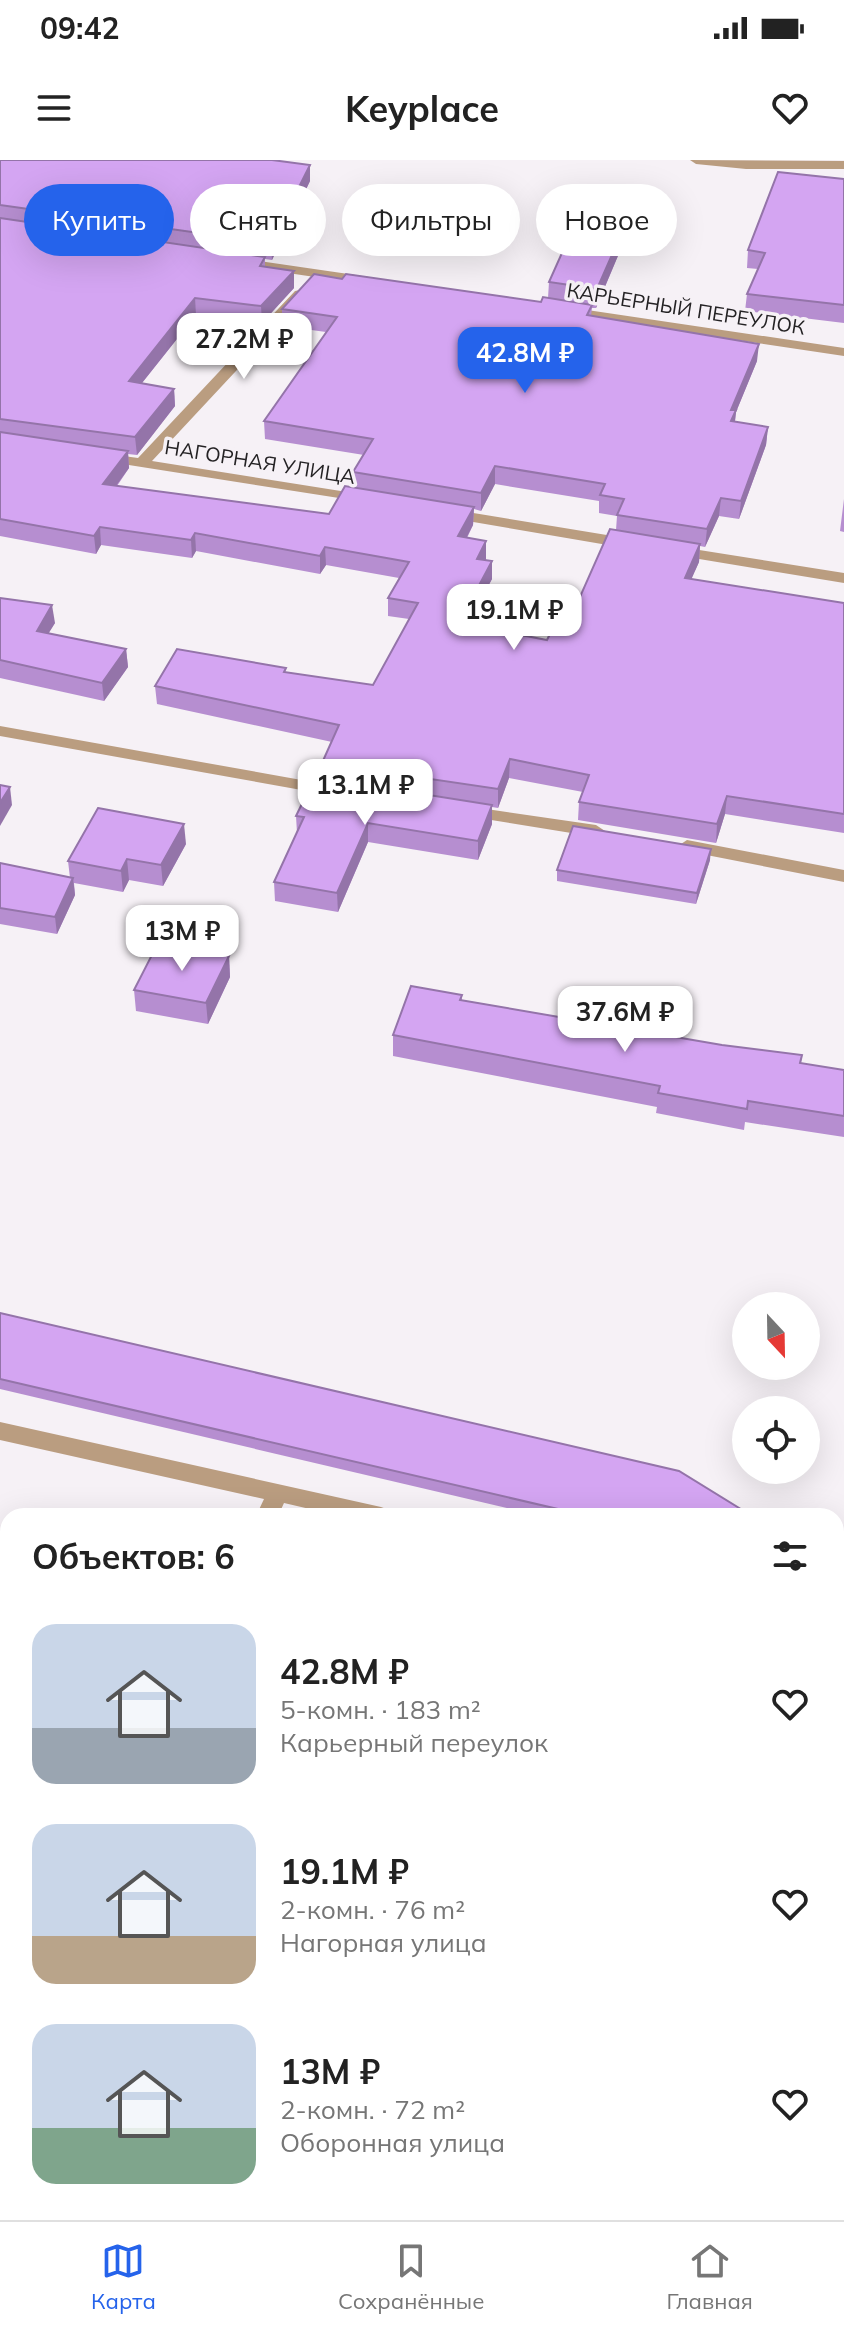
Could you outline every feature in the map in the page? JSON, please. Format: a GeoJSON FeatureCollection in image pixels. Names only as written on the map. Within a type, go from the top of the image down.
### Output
{"type":"FeatureCollection","features":[{"type":"Feature","properties":{"kind":"street"},"geometry":{"type":"LineString","coordinates":[[696,160],[746,165],[844,165]]}},
{"type":"Feature","properties":{"kind":"street"},"geometry":{"type":"LineString","coordinates":[[228,261],[381,283]]}},
{"type":"Feature","properties":{"kind":"street"},"geometry":{"type":"LineString","coordinates":[[142,463],[319,274]]}},
{"type":"Feature","properties":{"kind":"street","name":"КАРЬЕРНЫЙ ПЕРЕУЛОК"},"geometry":{"type":"LineString","coordinates":[[551,308],[844,352]]}},
{"type":"Feature","properties":{"kind":"street","name":"НАГОРНАЯ УЛИЦА"},"geometry":{"type":"LineString","coordinates":[[79,454],[388,503]]}},
{"type":"Feature","properties":{"kind":"street"},"geometry":{"type":"LineString","coordinates":[[435,511],[844,578]]}},
{"type":"Feature","properties":{"kind":"street"},"geometry":{"type":"LineString","coordinates":[[0,731],[358,795]]}},
{"type":"Feature","properties":{"kind":"street"},"geometry":{"type":"LineString","coordinates":[[449,809],[617,835]]}},
{"type":"Feature","properties":{"kind":"street"},"geometry":{"type":"LineString","coordinates":[[663,842],[844,876]]}},
{"type":"Feature","properties":{"kind":"street"},"geometry":{"type":"LineString","coordinates":[[0,1431],[335,1508]]}},
{"type":"Feature","properties":{"kind":"street"},"geometry":{"type":"LineString","coordinates":[[271,1508],[278,1493]]}},
{"type":"Feature","properties":{"kind":"building"},"geometry":{"type":"Polygon","coordinates":[[[0,160],[272,160],[310,165],[300,184],[190,184],[190,232],[174,229],[174,184],[24,184],[24,208],[0,205],[0,160]]]}},
{"type":"Feature","properties":{"kind":"building"},"geometry":{"type":"Polygon","coordinates":[[[778,172],[844,179],[844,305],[747,294],[765,253],[748,250],[778,172]]]}},
{"type":"Feature","properties":{"kind":"building"},"geometry":{"type":"Polygon","coordinates":[[[0,218],[24,222],[24,256],[174,256],[174,244],[190,246],[190,256],[258,256],[265,257],[260,266],[294,271],[261,306],[195,298],[129,381],[174,389],[135,437],[0,419],[0,218]]]}},
{"type":"Feature","properties":{"kind":"building"},"geometry":{"type":"Polygon","coordinates":[[[561,256],[611,256],[597,289],[549,282],[561,256]]]}},
{"type":"Feature","properties":{"kind":"building"},"geometry":{"type":"Polygon","coordinates":[[[314,274],[342,279],[346,274],[541,302],[543,297],[592,305],[587,315],[759,344],[731,410],[736,410],[731,421],[768,427],[741,501],[721,498],[707,529],[617,515],[624,499],[600,495],[605,484],[495,466],[481,493],[353,472],[373,439],[264,421],[337,317],[282,309],[314,274]]]}},
{"type":"Feature","properties":{"kind":"building"},"geometry":{"type":"Polygon","coordinates":[[[0,432],[128,451],[103,484],[329,514],[345,486],[474,507],[458,536],[486,541],[477,559],[492,561],[459,623],[547,640],[569,595],[580,597],[610,529],[700,544],[685,578],[844,603],[844,814],[727,796],[717,824],[579,802],[589,775],[510,759],[498,789],[322,763],[339,725],[155,686],[177,649],[286,668],[284,672],[373,685],[418,603],[388,598],[409,562],[325,547],[320,556],[195,533],[191,540],[100,527],[94,536],[0,519],[0,432]]]}},
{"type":"Feature","properties":{"kind":"building"},"geometry":{"type":"Polygon","coordinates":[[[0,598],[52,605],[37,631],[126,649],[102,683],[0,660],[0,598]]]}},
{"type":"Feature","properties":{"kind":"building"},"geometry":{"type":"Polygon","coordinates":[[[315,777],[492,805],[478,841],[368,823],[337,893],[274,882],[304,817],[296,816],[315,777]]]}},
{"type":"Feature","properties":{"kind":"building"},"geometry":{"type":"Polygon","coordinates":[[[0,785],[10,787],[0,803],[0,785]]]}},
{"type":"Feature","properties":{"kind":"building"},"geometry":{"type":"Polygon","coordinates":[[[98,808],[184,824],[161,865],[127,859],[121,871],[68,861],[98,808]]]}},
{"type":"Feature","properties":{"kind":"building"},"geometry":{"type":"Polygon","coordinates":[[[573,826],[711,849],[697,893],[557,870],[573,826]]]}},
{"type":"Feature","properties":{"kind":"building"},"geometry":{"type":"Polygon","coordinates":[[[0,863],[73,878],[55,917],[0,908],[0,863]]]}},
{"type":"Feature","properties":{"kind":"building"},"geometry":{"type":"Polygon","coordinates":[[[158,943],[229,956],[206,1003],[134,990],[158,943]]]}},
{"type":"Feature","properties":{"kind":"building"},"geometry":{"type":"Polygon","coordinates":[[[411,986],[462,995],[460,1000],[722,1045],[802,1055],[800,1063],[844,1070],[844,1116],[748,1101],[747,1109],[658,1093],[660,1086],[393,1035],[411,986]]]}},
{"type":"Feature","properties":{"kind":"building"},"geometry":{"type":"Polygon","coordinates":[[[0,1313],[679,1471],[739,1508],[554,1508],[0,1379],[0,1313]]]}}]}
